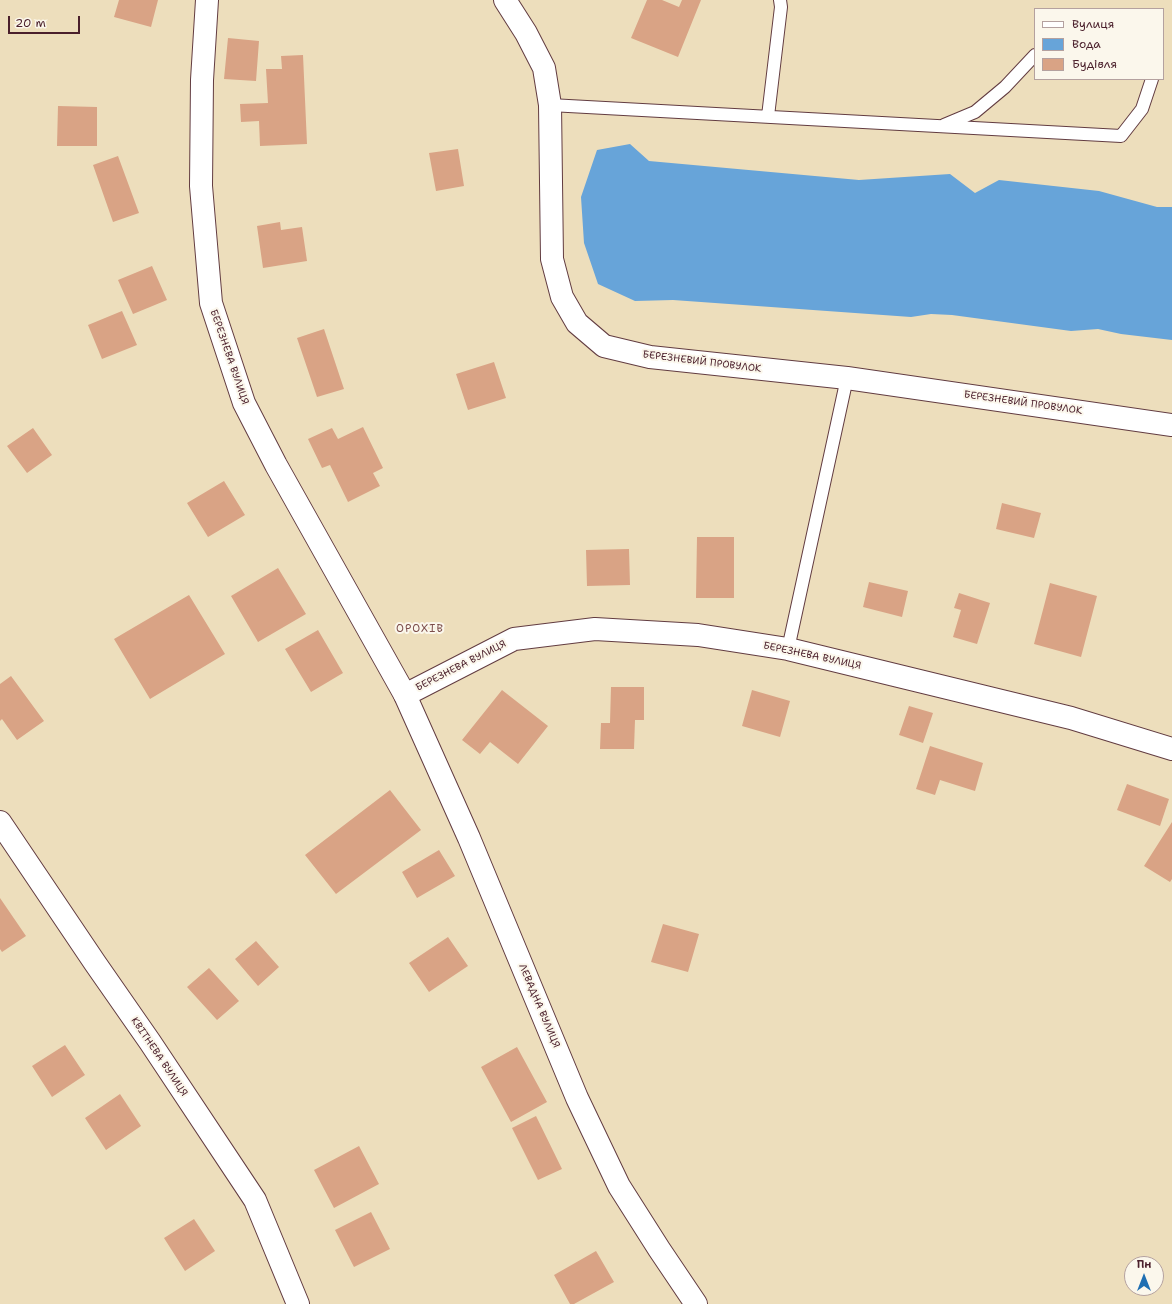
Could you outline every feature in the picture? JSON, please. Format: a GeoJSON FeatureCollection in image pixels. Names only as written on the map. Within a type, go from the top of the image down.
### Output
{"type":"FeatureCollection","features":[{"type":"Feature","properties":{"kind":"street","name":"БЕРЕЗНЕВА ВУЛИЦЯ"},"geometry":{"type":"LineString","coordinates":[[207,0],[202,80],[201,186],[211,303],[244,403],[276,465],[405,694],[514,639],[594,629],[698,635],[788,649],[1072,718],[1172,749]]}},
{"type":"Feature","properties":{"kind":"street","name":"БЕРЕЗНЕВИЙ ПРОВУЛОК"},"geometry":{"type":"LineString","coordinates":[[505,0],[526,33],[544,68],[550,105],[552,259],[562,297],[577,323],[604,346],[650,357],[847,378],[1172,424]]}},
{"type":"Feature","properties":{"kind":"street","name":"ЛЕВАДНА ВУЛИЦЯ"},"geometry":{"type":"LineString","coordinates":[[405,694],[469,838],[577,1098],[616,1180],[659,1249],[696,1304]]}},
{"type":"Feature","properties":{"kind":"street","name":"КВІТНЕВА ВУЛИЦЯ"},"geometry":{"type":"LineString","coordinates":[[0,822],[150,1042],[255,1200],[298,1304]]}},
{"type":"Feature","properties":{"kind":"lane"},"geometry":{"type":"LineString","coordinates":[[768,116],[781,7],[780,0]]}},
{"type":"Feature","properties":{"kind":"lane"},"geometry":{"type":"LineString","coordinates":[[941,126],[975,112],[1005,87],[1034,56]]}},
{"type":"Feature","properties":{"kind":"lane"},"geometry":{"type":"LineString","coordinates":[[550,105],[1121,136],[1142,109],[1152,80]]}},
{"type":"Feature","properties":{"kind":"lane"},"geometry":{"type":"LineString","coordinates":[[788,649],[847,378]]}},
{"type":"Feature","properties":{"kind":"water"},"geometry":{"type":"Polygon","coordinates":[[[630,144],[649,161],[859,180],[950,174],[975,193],[999,180],[1099,191],[1157,207],[1172,207],[1172,340],[1121,334],[1098,329],[1071,331],[952,315],[931,314],[911,317],[673,300],[635,301],[598,284],[584,243],[581,197],[597,150],[630,144]]]}},
{"type":"Feature","properties":{"kind":"building"},"geometry":{"type":"Polygon","coordinates":[[[119,0],[158,0],[151,27],[114,17],[119,0]]]}},
{"type":"Feature","properties":{"kind":"building"},"geometry":{"type":"Polygon","coordinates":[[[647,0],[662,0],[679,7],[682,0],[701,0],[678,57],[631,38],[647,0]]]}},
{"type":"Feature","properties":{"kind":"building"},"geometry":{"type":"Polygon","coordinates":[[[228,38],[259,41],[256,81],[224,79],[228,38]]]}},
{"type":"Feature","properties":{"kind":"building"},"geometry":{"type":"Polygon","coordinates":[[[303,55],[307,144],[260,146],[259,121],[241,122],[240,104],[268,103],[266,69],[282,69],[281,56],[303,55]]]}},
{"type":"Feature","properties":{"kind":"building"},"geometry":{"type":"Polygon","coordinates":[[[58,106],[97,107],[97,146],[57,146],[58,106]]]}},
{"type":"Feature","properties":{"kind":"building"},"geometry":{"type":"Polygon","coordinates":[[[458,149],[464,186],[436,191],[429,153],[458,149]]]}},
{"type":"Feature","properties":{"kind":"building"},"geometry":{"type":"Polygon","coordinates":[[[118,156],[139,213],[113,222],[93,165],[118,156]]]}},
{"type":"Feature","properties":{"kind":"building"},"geometry":{"type":"Polygon","coordinates":[[[280,222],[281,230],[302,227],[307,261],[263,268],[257,226],[280,222]]]}},
{"type":"Feature","properties":{"kind":"building"},"geometry":{"type":"Polygon","coordinates":[[[152,266],[167,300],[133,314],[118,280],[152,266]]]}},
{"type":"Feature","properties":{"kind":"building"},"geometry":{"type":"Polygon","coordinates":[[[122,311],[137,345],[102,359],[88,325],[122,311]]]}},
{"type":"Feature","properties":{"kind":"building"},"geometry":{"type":"Polygon","coordinates":[[[324,329],[344,389],[317,397],[297,338],[324,329]]]}},
{"type":"Feature","properties":{"kind":"building"},"geometry":{"type":"Polygon","coordinates":[[[494,362],[506,398],[468,410],[456,374],[494,362]]]}},
{"type":"Feature","properties":{"kind":"building"},"geometry":{"type":"Polygon","coordinates":[[[363,427],[383,468],[373,473],[380,486],[348,502],[330,465],[322,468],[308,439],[332,428],[338,439],[363,427]]]}},
{"type":"Feature","properties":{"kind":"building"},"geometry":{"type":"Polygon","coordinates":[[[33,428],[52,455],[27,473],[7,446],[33,428]]]}},
{"type":"Feature","properties":{"kind":"building"},"geometry":{"type":"Polygon","coordinates":[[[224,481],[245,515],[208,537],[187,503],[224,481]]]}},
{"type":"Feature","properties":{"kind":"building"},"geometry":{"type":"Polygon","coordinates":[[[1002,503],[1041,513],[1034,538],[996,529],[1002,503]]]}},
{"type":"Feature","properties":{"kind":"building"},"geometry":{"type":"Polygon","coordinates":[[[697,537],[734,537],[734,598],[696,598],[697,537]]]}},
{"type":"Feature","properties":{"kind":"building"},"geometry":{"type":"Polygon","coordinates":[[[629,549],[630,585],[587,586],[586,550],[629,549]]]}},
{"type":"Feature","properties":{"kind":"building"},"geometry":{"type":"Polygon","coordinates":[[[278,568],[306,614],[258,642],[231,596],[278,568]]]}},
{"type":"Feature","properties":{"kind":"building"},"geometry":{"type":"Polygon","coordinates":[[[869,582],[908,591],[902,617],[863,607],[869,582]]]}},
{"type":"Feature","properties":{"kind":"building"},"geometry":{"type":"Polygon","coordinates":[[[1050,583],[1097,596],[1081,657],[1034,644],[1050,583]]]}},
{"type":"Feature","properties":{"kind":"building"},"geometry":{"type":"Polygon","coordinates":[[[959,593],[990,603],[977,644],[953,637],[961,610],[954,608],[959,593]]]}},
{"type":"Feature","properties":{"kind":"building"},"geometry":{"type":"Polygon","coordinates":[[[189,595],[225,654],[150,699],[114,639],[189,595]]]}},
{"type":"Feature","properties":{"kind":"building"},"geometry":{"type":"Polygon","coordinates":[[[318,630],[343,673],[311,692],[285,649],[318,630]]]}},
{"type":"Feature","properties":{"kind":"building"},"geometry":{"type":"Polygon","coordinates":[[[11,676],[44,721],[17,740],[2,719],[0,721],[0,684],[11,676]]]}},
{"type":"Feature","properties":{"kind":"building"},"geometry":{"type":"Polygon","coordinates":[[[611,687],[644,687],[644,720],[635,720],[634,749],[600,749],[601,723],[610,723],[611,687]]]}},
{"type":"Feature","properties":{"kind":"building"},"geometry":{"type":"Polygon","coordinates":[[[502,690],[548,726],[518,764],[490,742],[480,754],[462,740],[502,690]]]}},
{"type":"Feature","properties":{"kind":"building"},"geometry":{"type":"Polygon","coordinates":[[[752,690],[790,701],[780,737],[742,726],[752,690]]]}},
{"type":"Feature","properties":{"kind":"building"},"geometry":{"type":"Polygon","coordinates":[[[909,706],[933,713],[923,743],[899,735],[909,706]]]}},
{"type":"Feature","properties":{"kind":"building"},"geometry":{"type":"Polygon","coordinates":[[[930,746],[983,763],[975,791],[940,780],[935,795],[916,789],[930,746]]]}},
{"type":"Feature","properties":{"kind":"building"},"geometry":{"type":"Polygon","coordinates":[[[1127,784],[1169,799],[1160,826],[1117,810],[1127,784]]]}},
{"type":"Feature","properties":{"kind":"building"},"geometry":{"type":"Polygon","coordinates":[[[390,790],[421,830],[336,894],[305,855],[390,790]]]}},
{"type":"Feature","properties":{"kind":"building"},"geometry":{"type":"Polygon","coordinates":[[[1172,822],[1172,879],[1170,882],[1144,866],[1172,822]]]}},
{"type":"Feature","properties":{"kind":"building"},"geometry":{"type":"Polygon","coordinates":[[[439,850],[455,876],[417,898],[402,872],[439,850]]]}},
{"type":"Feature","properties":{"kind":"building"},"geometry":{"type":"Polygon","coordinates":[[[0,898],[26,936],[2,952],[0,949],[0,898]]]}},
{"type":"Feature","properties":{"kind":"building"},"geometry":{"type":"Polygon","coordinates":[[[663,924],[699,934],[688,972],[651,962],[663,924]]]}},
{"type":"Feature","properties":{"kind":"building"},"geometry":{"type":"Polygon","coordinates":[[[448,937],[468,966],[429,992],[409,963],[448,937]]]}},
{"type":"Feature","properties":{"kind":"building"},"geometry":{"type":"Polygon","coordinates":[[[256,941],[279,967],[258,986],[235,959],[256,941]]]}},
{"type":"Feature","properties":{"kind":"building"},"geometry":{"type":"Polygon","coordinates":[[[209,968],[239,1001],[217,1020],[187,987],[209,968]]]}},
{"type":"Feature","properties":{"kind":"building"},"geometry":{"type":"Polygon","coordinates":[[[65,1045],[85,1075],[52,1097],[32,1066],[65,1045]]]}},
{"type":"Feature","properties":{"kind":"building"},"geometry":{"type":"Polygon","coordinates":[[[517,1047],[547,1102],[511,1122],[481,1067],[517,1047]]]}},
{"type":"Feature","properties":{"kind":"building"},"geometry":{"type":"Polygon","coordinates":[[[120,1094],[141,1126],[106,1150],[85,1118],[120,1094]]]}},
{"type":"Feature","properties":{"kind":"building"},"geometry":{"type":"Polygon","coordinates":[[[536,1116],[562,1169],[538,1180],[512,1128],[536,1116]]]}},
{"type":"Feature","properties":{"kind":"building"},"geometry":{"type":"Polygon","coordinates":[[[359,1146],[379,1184],[334,1208],[314,1170],[359,1146]]]}},
{"type":"Feature","properties":{"kind":"building"},"geometry":{"type":"Polygon","coordinates":[[[371,1212],[390,1249],[354,1267],[335,1230],[371,1212]]]}},
{"type":"Feature","properties":{"kind":"building"},"geometry":{"type":"Polygon","coordinates":[[[194,1219],[215,1251],[185,1271],[164,1238],[194,1219]]]}},
{"type":"Feature","properties":{"kind":"building"},"geometry":{"type":"Polygon","coordinates":[[[596,1251],[614,1282],[574,1304],[570,1304],[554,1275],[596,1251]]]}},
{"type":"Feature","properties":{"kind":"district","name":"ОРОХІВ"},"geometry":{"type":"Point","coordinates":[420,629]}}]}
